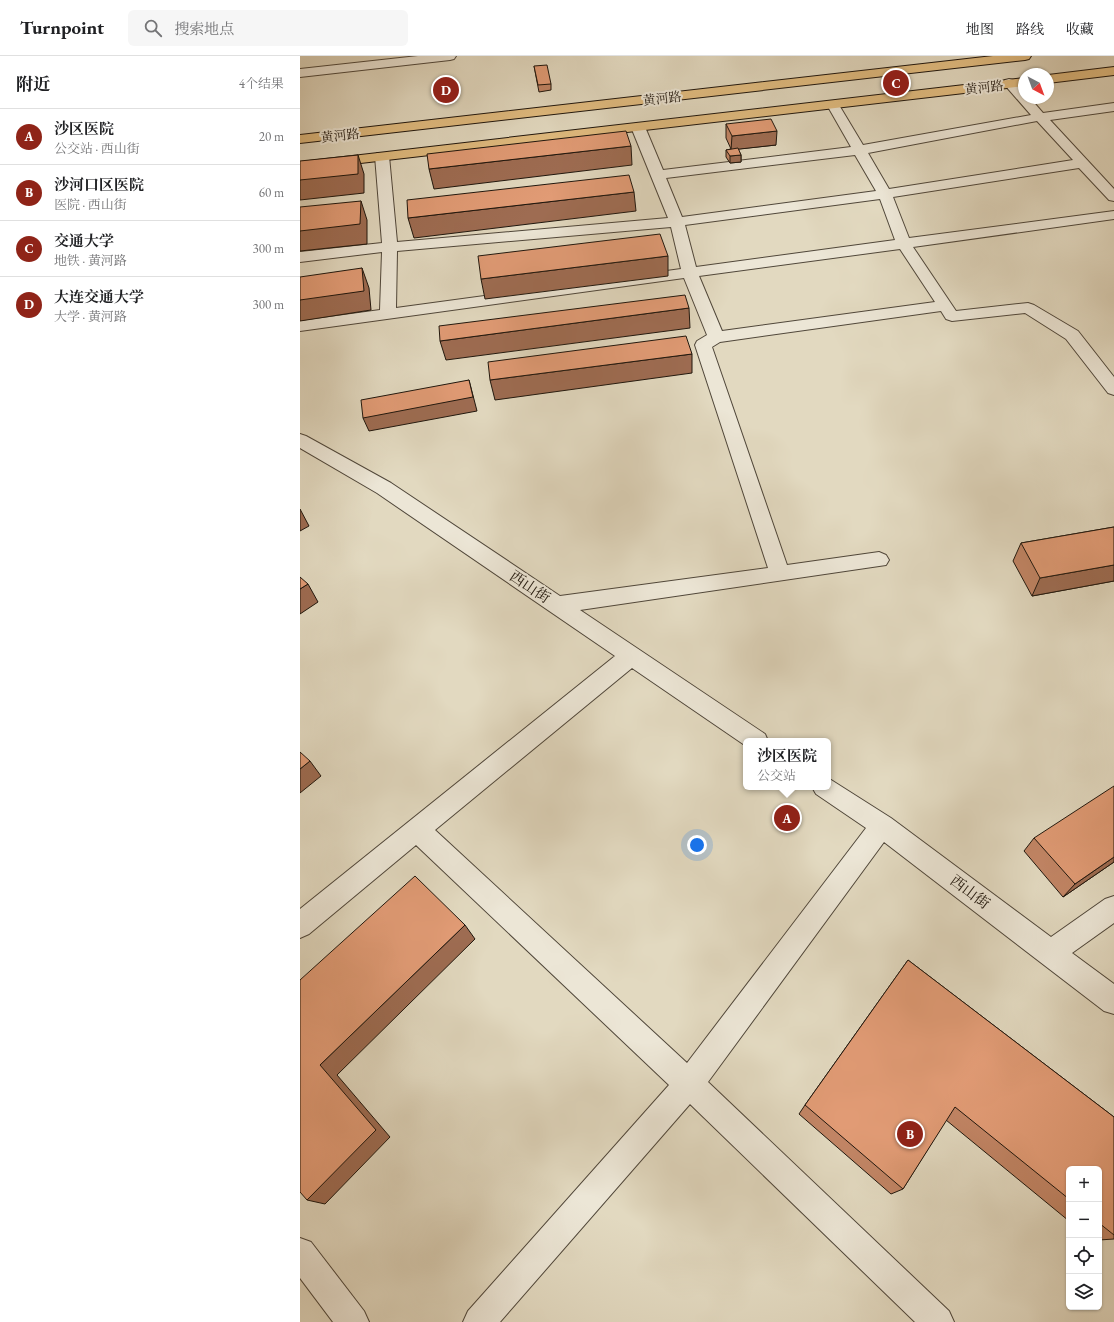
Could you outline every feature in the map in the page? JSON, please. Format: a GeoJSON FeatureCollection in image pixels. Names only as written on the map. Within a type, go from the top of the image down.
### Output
{"type":"FeatureCollection","features":[{"type":"Feature","properties":{"kind":"main road","name":"黄河路"},"geometry":{"type":"LineString","coordinates":[[300,139],[1025,56]]}},
{"type":"Feature","properties":{"kind":"main road"},"geometry":{"type":"LineString","coordinates":[[1054,78],[1114,71]]}},
{"type":"Feature","properties":{"kind":"main road","name":"黄河路"},"geometry":{"type":"LineString","coordinates":[[300,166],[1018,83]]}},
{"type":"Feature","properties":{"kind":"street"},"geometry":{"type":"LineString","coordinates":[[300,72],[450,56]]}},
{"type":"Feature","properties":{"kind":"street"},"geometry":{"type":"LineString","coordinates":[[1009,84],[1114,197]]}},
{"type":"Feature","properties":{"kind":"street"},"geometry":{"type":"LineString","coordinates":[[833,105],[885,194],[904,244],[952,316],[1028,308],[1072,335],[1114,389]]}},
{"type":"Feature","properties":{"kind":"street"},"geometry":{"type":"LineString","coordinates":[[657,175],[860,150],[1040,117],[1114,107]]}},
{"type":"Feature","properties":{"kind":"street"},"geometry":{"type":"LineString","coordinates":[[638,127],[677,222],[690,274],[716,337]]}},
{"type":"Feature","properties":{"kind":"street"},"geometry":{"type":"LineString","coordinates":[[382,156],[390,247],[388,314]]}},
{"type":"Feature","properties":{"kind":"street"},"geometry":{"type":"LineString","coordinates":[[300,257],[390,247],[677,222],[885,194],[1082,163]]}},
{"type":"Feature","properties":{"kind":"street"},"geometry":{"type":"LineString","coordinates":[[300,326],[1114,215]]}},
{"type":"Feature","properties":{"kind":"street"},"geometry":{"type":"LineString","coordinates":[[780,574],[703,345],[716,337],[945,306]]}},
{"type":"Feature","properties":{"kind":"street","name":"西山街"},"geometry":{"type":"LineString","coordinates":[[300,440],[384,488],[753,738]]}},
{"type":"Feature","properties":{"kind":"street"},"geometry":{"type":"LineString","coordinates":[[557,605],[879,560]]}},
{"type":"Feature","properties":{"kind":"street"},"geometry":{"type":"LineString","coordinates":[[300,925],[631,656]]}},
{"type":"Feature","properties":{"kind":"street","name":"西山街"},"geometry":{"type":"LineString","coordinates":[[828,790],[882,826],[1114,1001]]}},
{"type":"Feature","properties":{"kind":"street"},"geometry":{"type":"LineString","coordinates":[[479,1322],[689,1084],[882,826]]}},
{"type":"Feature","properties":{"kind":"street"},"geometry":{"type":"LineString","coordinates":[[417,830],[689,1084],[938,1322]]}},
{"type":"Feature","properties":{"kind":"street"},"geometry":{"type":"LineString","coordinates":[[1051,953],[1114,908]]}},
{"type":"Feature","properties":{"kind":"street"},"geometry":{"type":"LineString","coordinates":[[300,1253],[353,1322]]}},
{"type":"Feature","properties":{"kind":"building"},"geometry":{"type":"Polygon","coordinates":[[[547,65],[551,84],[538,85],[534,66],[547,65]]]}},
{"type":"Feature","properties":{"kind":"building"},"geometry":{"type":"Polygon","coordinates":[[[771,119],[777,131],[732,136],[726,124],[771,119]]]}},
{"type":"Feature","properties":{"kind":"building"},"geometry":{"type":"Polygon","coordinates":[[[626,131],[631,146],[429,169],[427,154],[626,131]]]}},
{"type":"Feature","properties":{"kind":"building"},"geometry":{"type":"Polygon","coordinates":[[[738,148],[741,155],[730,156],[726,150],[738,148]]]}},
{"type":"Feature","properties":{"kind":"building"},"geometry":{"type":"Polygon","coordinates":[[[358,155],[358,174],[300,180],[300,161],[358,155]]]}},
{"type":"Feature","properties":{"kind":"building"},"geometry":{"type":"Polygon","coordinates":[[[629,175],[634,192],[408,218],[407,200],[629,175]]]}},
{"type":"Feature","properties":{"kind":"building"},"geometry":{"type":"Polygon","coordinates":[[[361,201],[360,224],[300,231],[300,207],[361,201]]]}},
{"type":"Feature","properties":{"kind":"building"},"geometry":{"type":"Polygon","coordinates":[[[660,234],[668,256],[481,279],[478,256],[660,234]]]}},
{"type":"Feature","properties":{"kind":"building"},"geometry":{"type":"Polygon","coordinates":[[[362,268],[364,291],[300,300],[300,277],[362,268]]]}},
{"type":"Feature","properties":{"kind":"building"},"geometry":{"type":"Polygon","coordinates":[[[685,295],[689,308],[440,341],[439,326],[685,295]]]}},
{"type":"Feature","properties":{"kind":"building"},"geometry":{"type":"Polygon","coordinates":[[[686,336],[692,354],[490,380],[488,362],[686,336]]]}},
{"type":"Feature","properties":{"kind":"building"},"geometry":{"type":"Polygon","coordinates":[[[469,380],[473,397],[363,418],[361,400],[469,380]]]}},
{"type":"Feature","properties":{"kind":"building"},"geometry":{"type":"Polygon","coordinates":[[[1114,527],[1114,565],[1040,578],[1021,543],[1114,527]]]}},
{"type":"Feature","properties":{"kind":"building"},"geometry":{"type":"Polygon","coordinates":[[[300,577],[308,584],[300,589],[300,577]]]}},
{"type":"Feature","properties":{"kind":"building"},"geometry":{"type":"Polygon","coordinates":[[[300,752],[310,761],[300,769],[300,752]]]}},
{"type":"Feature","properties":{"kind":"building"},"geometry":{"type":"Polygon","coordinates":[[[1114,786],[1114,857],[1075,884],[1034,838],[1114,786]]]}},
{"type":"Feature","properties":{"kind":"building"},"geometry":{"type":"Polygon","coordinates":[[[415,876],[465,925],[320,1065],[376,1130],[307,1200],[300,1192],[300,980],[415,876]]]}},
{"type":"Feature","properties":{"kind":"building"},"geometry":{"type":"Polygon","coordinates":[[[908,960],[1114,1117],[1114,1235],[1102,1225],[1102,1166],[1066,1166],[1066,1197],[955,1107],[903,1189],[805,1105],[908,960]]]}},
{"type":"Feature","properties":{"kind":"place","name":"交通大学"},"geometry":{"type":"Point","coordinates":[896,83]}},
{"type":"Feature","properties":{"kind":"place","name":"大连交通大学"},"geometry":{"type":"Point","coordinates":[446,90]}},
{"type":"Feature","properties":{"kind":"place","name":"沙区医院"},"geometry":{"type":"Point","coordinates":[787,818]}},
{"type":"Feature","properties":{"kind":"place","name":"沙河口区医院"},"geometry":{"type":"Point","coordinates":[910,1134]}}]}
